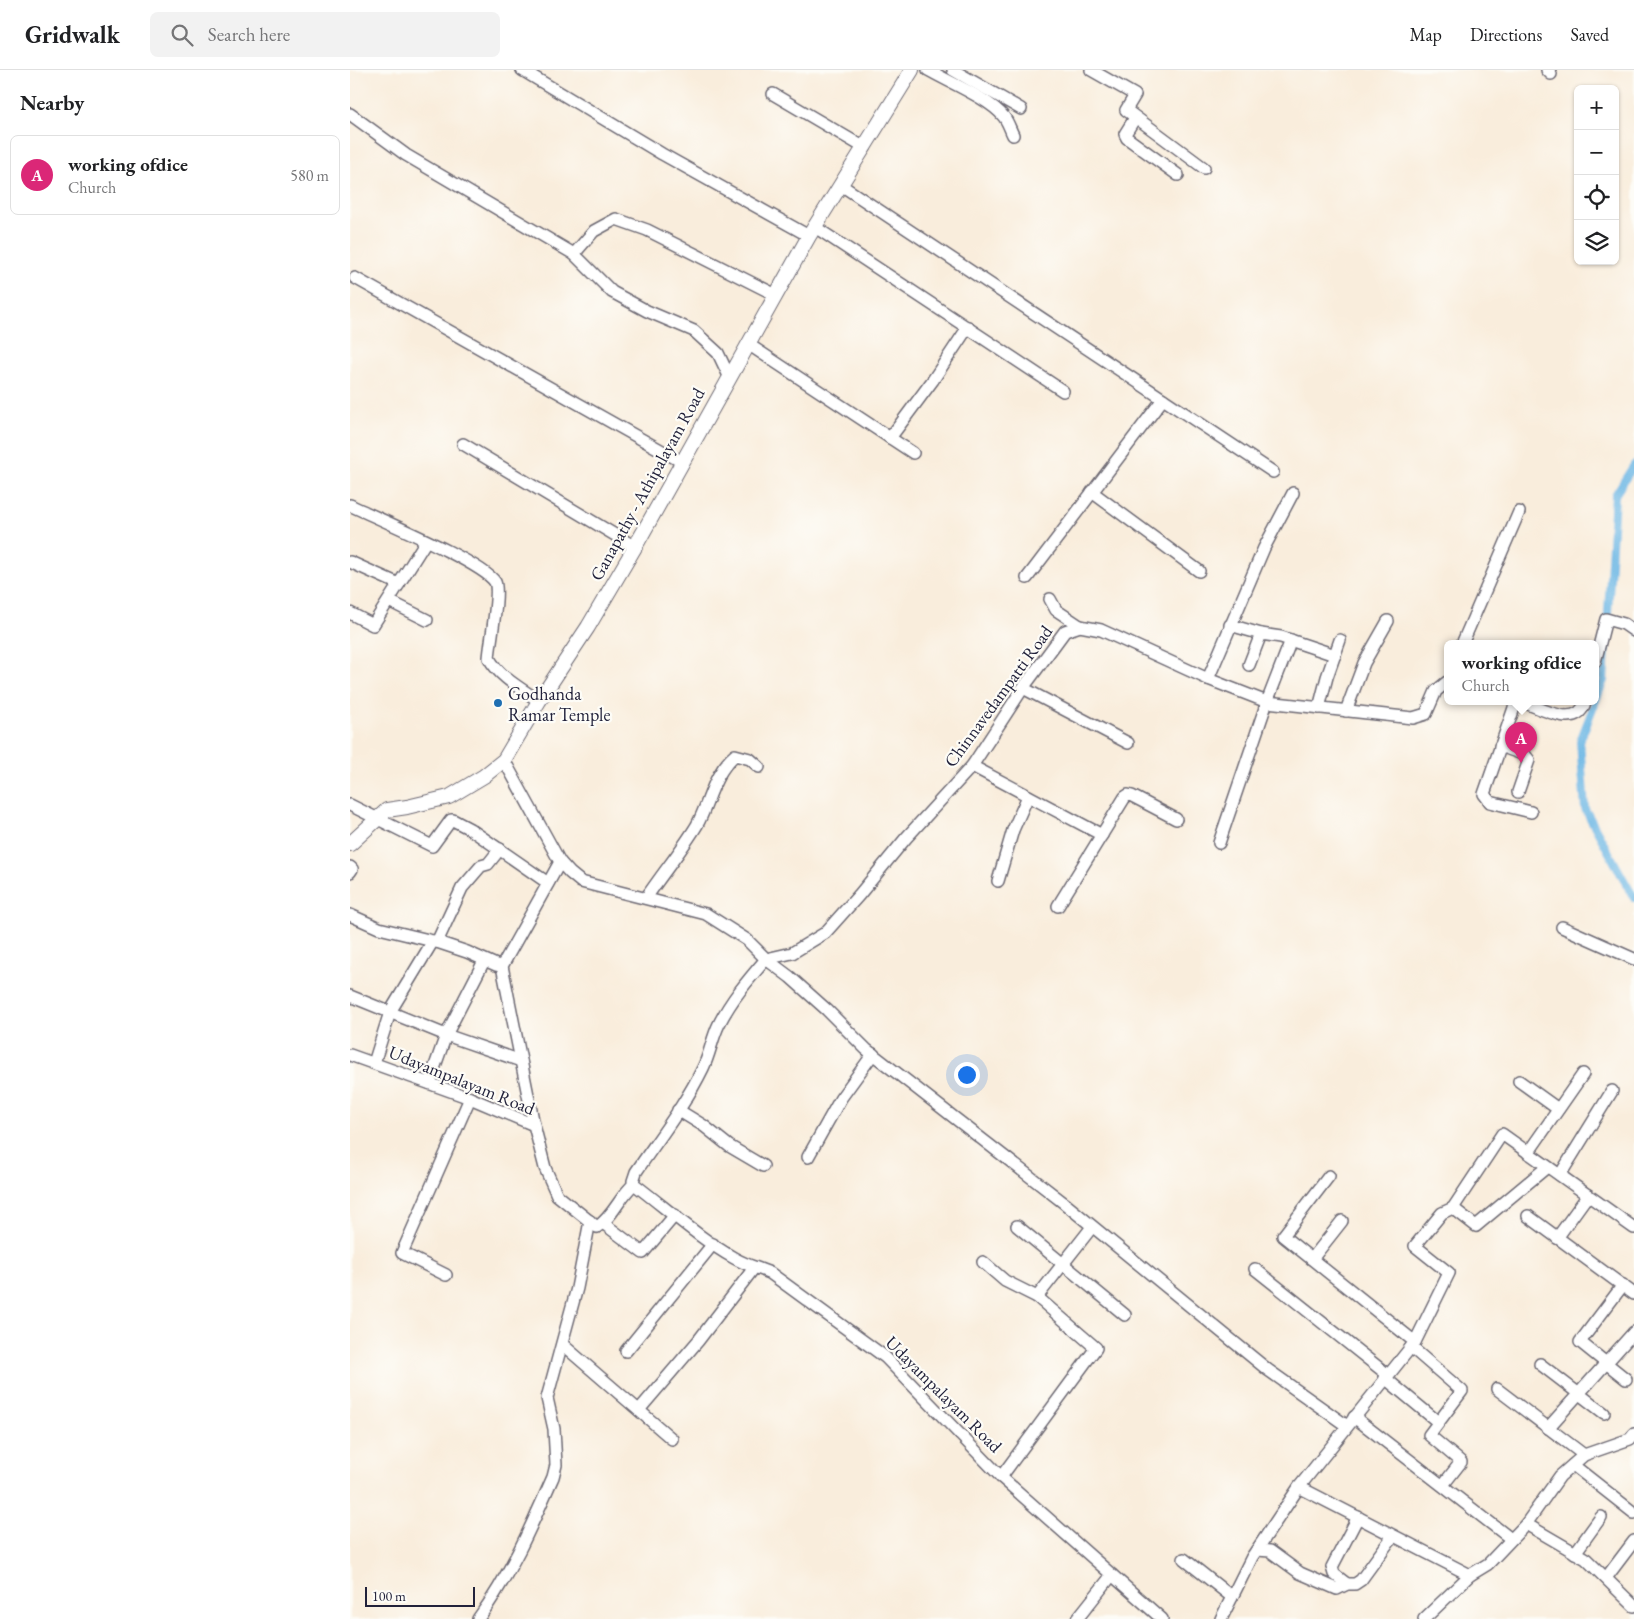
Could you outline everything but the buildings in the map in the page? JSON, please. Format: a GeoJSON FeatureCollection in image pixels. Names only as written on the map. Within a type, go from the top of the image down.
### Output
{"type":"FeatureCollection","features":[{"type":"Feature","properties":{"kind":"main road","name":"Ganapathy - Athipalayam Road"},"geometry":{"type":"LineString","coordinates":[[350,844],[387,810],[449,797],[484,776],[504,760],[539,701],[588,626],[635,546],[812,231],[912,70]]}},
{"type":"Feature","properties":{"kind":"street"},"geometry":{"type":"LineString","coordinates":[[522,70],[662,154],[812,231],[968,327],[1063,391]]}},
{"type":"Feature","properties":{"kind":"street"},"geometry":{"type":"LineString","coordinates":[[928,70],[1000,112],[1006,119],[1013,135]]}},
{"type":"Feature","properties":{"kind":"street"},"geometry":{"type":"LineString","coordinates":[[953,70],[1021,109]]}},
{"type":"Feature","properties":{"kind":"street"},"geometry":{"type":"LineString","coordinates":[[1091,70],[1135,95],[1126,110],[1204,168]]}},
{"type":"Feature","properties":{"kind":"street"},"geometry":{"type":"LineString","coordinates":[[1110,80],[1116,70]]}},
{"type":"Feature","properties":{"kind":"street"},"geometry":{"type":"LineString","coordinates":[[773,94],[865,148]]}},
{"type":"Feature","properties":{"kind":"street"},"geometry":{"type":"LineString","coordinates":[[350,114],[406,155],[574,254],[612,292],[647,311],[694,331],[718,353],[729,376]]}},
{"type":"Feature","properties":{"kind":"street"},"geometry":{"type":"LineString","coordinates":[[1135,118],[1125,134],[1127,138],[1178,175]]}},
{"type":"Feature","properties":{"kind":"street"},"geometry":{"type":"LineString","coordinates":[[841,185],[1273,472]]}},
{"type":"Feature","properties":{"kind":"street"},"geometry":{"type":"LineString","coordinates":[[574,254],[594,231],[616,219],[647,230],[776,295]]}},
{"type":"Feature","properties":{"kind":"street"},"geometry":{"type":"LineString","coordinates":[[355,278],[682,462]]}},
{"type":"Feature","properties":{"kind":"street"},"geometry":{"type":"LineString","coordinates":[[890,438],[933,380],[968,327]]}},
{"type":"Feature","properties":{"kind":"street"},"geometry":{"type":"LineString","coordinates":[[748,344],[912,453]]}},
{"type":"Feature","properties":{"kind":"street"},"geometry":{"type":"LineString","coordinates":[[1027,578],[1163,399]]}},
{"type":"Feature","properties":{"kind":"street"},"geometry":{"type":"LineString","coordinates":[[463,444],[635,546]]}},
{"type":"Feature","properties":{"kind":"street"},"geometry":{"type":"LineString","coordinates":[[1092,492],[1199,570]]}},
{"type":"Feature","properties":{"kind":"street"},"geometry":{"type":"LineString","coordinates":[[1208,679],[1264,548],[1293,493]]}},
{"type":"Feature","properties":{"kind":"street"},"geometry":{"type":"LineString","coordinates":[[350,505],[426,541],[482,571],[495,582],[497,594],[489,658],[493,665],[506,677],[539,701]]}},
{"type":"Feature","properties":{"kind":"street"},"geometry":{"type":"LineString","coordinates":[[1464,640],[1519,512]]}},
{"type":"Feature","properties":{"kind":"street"},"geometry":{"type":"LineString","coordinates":[[350,613],[373,625],[426,541]]}},
{"type":"Feature","properties":{"kind":"street"},"geometry":{"type":"LineString","coordinates":[[350,562],[399,584]]}},
{"type":"Feature","properties":{"kind":"street"},"geometry":{"type":"LineString","coordinates":[[1050,599],[1056,610],[1080,626]]}},
{"type":"Feature","properties":{"kind":"street"},"geometry":{"type":"LineString","coordinates":[[389,601],[427,620]]}},
{"type":"Feature","properties":{"kind":"street"},"geometry":{"type":"LineString","coordinates":[[1599,646],[1606,619],[1629,627]]}},
{"type":"Feature","properties":{"kind":"street"},"geometry":{"type":"LineString","coordinates":[[1346,711],[1364,663],[1388,621]]}},
{"type":"Feature","properties":{"kind":"street"},"geometry":{"type":"LineString","coordinates":[[1230,625],[1291,640],[1334,655]]}},
{"type":"Feature","properties":{"kind":"street","name":"Chinnavedampatti Road"},"geometry":{"type":"LineString","coordinates":[[766,959],[792,953],[825,934],[906,838],[972,766],[1023,688],[1065,631],[1080,626],[1101,630],[1208,679],[1267,702],[1413,718],[1426,714],[1436,690],[1444,683]]}},
{"type":"Feature","properties":{"kind":"street"},"geometry":{"type":"LineString","coordinates":[[1249,665],[1261,634]]}},
{"type":"Feature","properties":{"kind":"street"},"geometry":{"type":"LineString","coordinates":[[1219,844],[1267,702],[1291,640]]}},
{"type":"Feature","properties":{"kind":"street"},"geometry":{"type":"LineString","coordinates":[[1318,708],[1340,640]]}},
{"type":"Feature","properties":{"kind":"street"},"geometry":{"type":"LineString","coordinates":[[1023,688],[1128,743]]}},
{"type":"Feature","properties":{"kind":"street"},"geometry":{"type":"LineString","coordinates":[[1515,705],[1484,791],[1486,798],[1490,802],[1531,812]]}},
{"type":"Feature","properties":{"kind":"street"},"geometry":{"type":"LineString","coordinates":[[1532,705],[1567,717],[1577,715],[1584,705]]}},
{"type":"Feature","properties":{"kind":"street"},"geometry":{"type":"LineString","coordinates":[[1500,746],[1525,755],[1529,760],[1518,792]]}},
{"type":"Feature","properties":{"kind":"street"},"geometry":{"type":"LineString","coordinates":[[646,898],[697,824],[719,774],[727,762],[735,755],[750,759],[759,767]]}},
{"type":"Feature","properties":{"kind":"street"},"geometry":{"type":"LineString","coordinates":[[504,760],[560,862],[581,882],[706,914],[747,940],[766,959],[798,984],[873,1054],[944,1108],[1268,1370],[1347,1426]]}},
{"type":"Feature","properties":{"kind":"street"},"geometry":{"type":"LineString","coordinates":[[972,766],[1102,835]]}},
{"type":"Feature","properties":{"kind":"street"},"geometry":{"type":"LineString","coordinates":[[1058,906],[1125,797],[1128,795],[1176,819]]}},
{"type":"Feature","properties":{"kind":"street"},"geometry":{"type":"LineString","coordinates":[[998,880],[1014,830],[1028,796]]}},
{"type":"Feature","properties":{"kind":"street"},"geometry":{"type":"LineString","coordinates":[[350,805],[432,846],[436,843],[450,820],[453,820],[470,829],[548,883]]}},
{"type":"Feature","properties":{"kind":"street"},"geometry":{"type":"LineString","coordinates":[[374,1063],[390,1012],[435,942],[462,888],[481,866],[488,864],[500,850]]}},
{"type":"Feature","properties":{"kind":"street"},"geometry":{"type":"LineString","coordinates":[[534,1125],[502,966],[560,862]]}},
{"type":"Feature","properties":{"kind":"street"},"geometry":{"type":"LineString","coordinates":[[350,867],[352,869],[350,872]]}},
{"type":"Feature","properties":{"kind":"street"},"geometry":{"type":"LineString","coordinates":[[350,915],[379,928],[435,942],[502,966]]}},
{"type":"Feature","properties":{"kind":"street"},"geometry":{"type":"LineString","coordinates":[[1562,927],[1634,959]]}},
{"type":"Feature","properties":{"kind":"street"},"geometry":{"type":"LineString","coordinates":[[675,1215],[643,1253],[603,1223],[626,1191],[634,1184],[636,1172],[703,1069],[726,1009],[766,959]]}},
{"type":"Feature","properties":{"kind":"street"},"geometry":{"type":"LineString","coordinates":[[429,1083],[446,1036],[484,960]]}},
{"type":"Feature","properties":{"kind":"street"},"geometry":{"type":"LineString","coordinates":[[350,996],[446,1036],[521,1061]]}},
{"type":"Feature","properties":{"kind":"street"},"geometry":{"type":"LineString","coordinates":[[808,1157],[841,1098],[873,1054]]}},
{"type":"Feature","properties":{"kind":"street","name":"Udayampalayam Road"},"geometry":{"type":"LineString","coordinates":[[350,1055],[470,1098],[534,1125],[544,1168],[557,1195],[597,1227],[603,1223]]}},
{"type":"Feature","properties":{"kind":"street"},"geometry":{"type":"LineString","coordinates":[[1528,1153],[1583,1074]]}},
{"type":"Feature","properties":{"kind":"street"},"geometry":{"type":"LineString","coordinates":[[1519,1081],[1558,1109]]}},
{"type":"Feature","properties":{"kind":"street"},"geometry":{"type":"LineString","coordinates":[[1560,1176],[1612,1091]]}},
{"type":"Feature","properties":{"kind":"street"},"geometry":{"type":"LineString","coordinates":[[446,1276],[402,1253],[470,1098]]}},
{"type":"Feature","properties":{"kind":"street"},"geometry":{"type":"LineString","coordinates":[[678,1110],[704,1126],[729,1146],[763,1166]]}},
{"type":"Feature","properties":{"kind":"street"},"geometry":{"type":"LineString","coordinates":[[1221,1619],[1257,1550],[1299,1487],[1413,1344],[1449,1273],[1415,1246],[1442,1213],[1453,1208],[1502,1134],[1634,1228]]}},
{"type":"Feature","properties":{"kind":"street"},"geometry":{"type":"LineString","coordinates":[[1453,1208],[1476,1226],[1547,1167]]}},
{"type":"Feature","properties":{"kind":"street"},"geometry":{"type":"LineString","coordinates":[[1328,1176],[1284,1236],[1413,1344],[1462,1391],[1429,1435],[1461,1462],[1443,1485]]}},
{"type":"Feature","properties":{"kind":"street","name":"Udayampalayam Road"},"geometry":{"type":"LineString","coordinates":[[634,1184],[713,1244],[734,1258],[754,1268],[770,1273],[885,1356],[1001,1477],[1162,1619]]}},
{"type":"Feature","properties":{"kind":"street"},"geometry":{"type":"LineString","coordinates":[[1557,1238],[1588,1195]]}},
{"type":"Feature","properties":{"kind":"street"},"geometry":{"type":"LineString","coordinates":[[1528,1216],[1634,1294]]}},
{"type":"Feature","properties":{"kind":"street"},"geometry":{"type":"LineString","coordinates":[[478,1619],[512,1568],[553,1477],[556,1465],[554,1429],[547,1398],[577,1288],[590,1221]]}},
{"type":"Feature","properties":{"kind":"street"},"geometry":{"type":"LineString","coordinates":[[1312,1259],[1342,1221]]}},
{"type":"Feature","properties":{"kind":"street"},"geometry":{"type":"LineString","coordinates":[[1017,1226],[1125,1315]]}},
{"type":"Feature","properties":{"kind":"street"},"geometry":{"type":"LineString","coordinates":[[1037,1297],[1092,1227]]}},
{"type":"Feature","properties":{"kind":"street"},"geometry":{"type":"LineString","coordinates":[[626,1350],[713,1244]]}},
{"type":"Feature","properties":{"kind":"street"},"geometry":{"type":"LineString","coordinates":[[983,1262],[1005,1281],[1037,1297],[1096,1348],[1001,1477]]}},
{"type":"Feature","properties":{"kind":"street"},"geometry":{"type":"LineString","coordinates":[[639,1410],[698,1340],[754,1268]]}},
{"type":"Feature","properties":{"kind":"street"},"geometry":{"type":"LineString","coordinates":[[1255,1269],[1387,1377],[1438,1422]]}},
{"type":"Feature","properties":{"kind":"street"},"geometry":{"type":"LineString","coordinates":[[1622,1285],[1580,1342],[1626,1379]]}},
{"type":"Feature","properties":{"kind":"street"},"geometry":{"type":"LineString","coordinates":[[1548,1428],[1634,1332]]}},
{"type":"Feature","properties":{"kind":"street"},"geometry":{"type":"LineString","coordinates":[[563,1345],[672,1439]]}},
{"type":"Feature","properties":{"kind":"street"},"geometry":{"type":"LineString","coordinates":[[1540,1364],[1604,1413]]}},
{"type":"Feature","properties":{"kind":"street"},"geometry":{"type":"LineString","coordinates":[[1497,1389],[1584,1455]]}},
{"type":"Feature","properties":{"kind":"street"},"geometry":{"type":"LineString","coordinates":[[1354,1416],[1511,1539]]}},
{"type":"Feature","properties":{"kind":"street"},"geometry":{"type":"LineString","coordinates":[[1424,1619],[1470,1575],[1488,1564],[1526,1524],[1560,1476],[1584,1455],[1630,1439],[1634,1434]]}},
{"type":"Feature","properties":{"kind":"street"},"geometry":{"type":"LineString","coordinates":[[1573,1465],[1634,1513]]}},
{"type":"Feature","properties":{"kind":"street"},"geometry":{"type":"LineString","coordinates":[[1299,1487],[1470,1575]]}},
{"type":"Feature","properties":{"kind":"street"},"geometry":{"type":"LineString","coordinates":[[1347,1584],[1334,1574],[1332,1567],[1358,1517]]}},
{"type":"Feature","properties":{"kind":"street"},"geometry":{"type":"LineString","coordinates":[[1575,1553],[1601,1517]]}},
{"type":"Feature","properties":{"kind":"street"},"geometry":{"type":"LineString","coordinates":[[1526,1524],[1586,1559],[1634,1606]]}},
{"type":"Feature","properties":{"kind":"street"},"geometry":{"type":"LineString","coordinates":[[1257,1550],[1270,1552],[1300,1573],[1337,1589],[1347,1584],[1355,1584],[1361,1580],[1393,1536]]}},
{"type":"Feature","properties":{"kind":"street"},"geometry":{"type":"LineString","coordinates":[[1606,1578],[1634,1541]]}},
{"type":"Feature","properties":{"kind":"street"},"geometry":{"type":"LineString","coordinates":[[1184,1559],[1232,1597]]}},
{"type":"Feature","properties":{"kind":"street"},"geometry":{"type":"LineString","coordinates":[[1077,1619],[1112,1574]]}},
{"type":"Feature","properties":{"kind":"waterway"},"geometry":{"type":"LineString","coordinates":[[1599,693],[1604,680],[1615,495],[1634,465]]}},
{"type":"Feature","properties":{"kind":"waterway"},"geometry":{"type":"LineString","coordinates":[[1594,705],[1580,741],[1585,809],[1634,898]]}},
{"type":"Feature","properties":{"kind":"place","name":"Godhanda Ramar Temple"},"geometry":{"type":"Point","coordinates":[498,703]}},
{"type":"Feature","properties":{"kind":"place","name":"working ofdice"},"geometry":{"type":"Point","coordinates":[1521,763]}}]}
